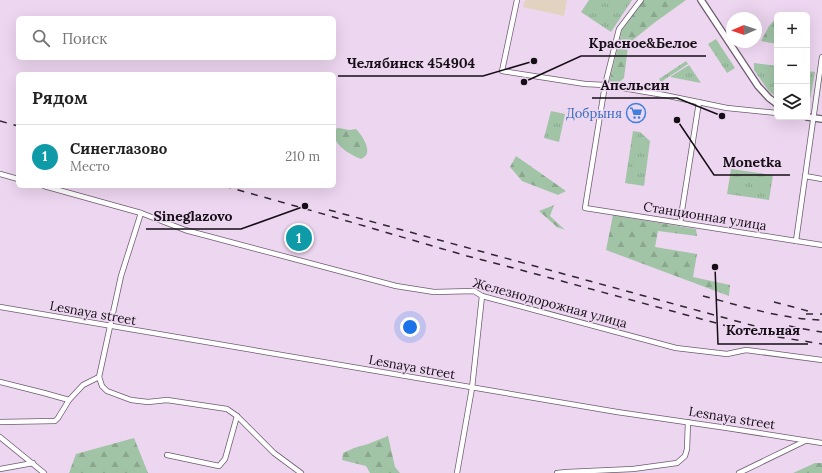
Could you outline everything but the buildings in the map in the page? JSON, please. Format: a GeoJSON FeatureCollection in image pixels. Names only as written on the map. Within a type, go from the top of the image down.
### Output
{"type":"FeatureCollection","features":[{"type":"Feature","properties":{"kind":"street"},"geometry":{"type":"LineString","coordinates":[[517,0],[502,71],[664,95],[735,109],[774,113]]}},
{"type":"Feature","properties":{"kind":"street"},"geometry":{"type":"LineString","coordinates":[[606,86],[620,29],[641,0]]}},
{"type":"Feature","properties":{"kind":"street"},"geometry":{"type":"LineString","coordinates":[[701,0],[758,86],[774,102]]}},
{"type":"Feature","properties":{"kind":"street"},"geometry":{"type":"LineString","coordinates":[[822,57],[810,117],[822,119]]}},
{"type":"Feature","properties":{"kind":"street","name":"Станционная улица"},"geometry":{"type":"LineString","coordinates":[[606,86],[585,208],[822,245]]}},
{"type":"Feature","properties":{"kind":"street"},"geometry":{"type":"LineString","coordinates":[[680,223],[699,102]]}},
{"type":"Feature","properties":{"kind":"street"},"geometry":{"type":"LineString","coordinates":[[796,241],[805,176],[810,120]]}},
{"type":"Feature","properties":{"kind":"street"},"geometry":{"type":"LineString","coordinates":[[0,174],[16,178]]}},
{"type":"Feature","properties":{"kind":"street"},"geometry":{"type":"LineString","coordinates":[[805,176],[822,179]]}},
{"type":"Feature","properties":{"kind":"street","name":"Железнодорожная улица"},"geometry":{"type":"LineString","coordinates":[[51,188],[141,213],[185,230],[396,286],[434,292],[474,291],[482,296],[676,348],[727,354],[746,350],[822,360]]}},
{"type":"Feature","properties":{"kind":"street"},"geometry":{"type":"LineString","coordinates":[[141,213],[121,276],[100,377],[102,386],[107,391],[131,400],[148,402],[167,400],[227,409],[237,416],[274,453],[301,473]]}},
{"type":"Feature","properties":{"kind":"street"},"geometry":{"type":"LineString","coordinates":[[457,473],[472,388],[482,296]]}},
{"type":"Feature","properties":{"kind":"street","name":"Lesnaya street"},"geometry":{"type":"LineString","coordinates":[[0,308],[617,412],[822,443]]}},
{"type":"Feature","properties":{"kind":"street"},"geometry":{"type":"LineString","coordinates":[[0,422],[55,421],[69,400],[83,385],[100,377]]}},
{"type":"Feature","properties":{"kind":"street"},"geometry":{"type":"LineString","coordinates":[[0,382],[69,400]]}},
{"type":"Feature","properties":{"kind":"street"},"geometry":{"type":"LineString","coordinates":[[168,455],[219,466],[226,459],[237,416]]}},
{"type":"Feature","properties":{"kind":"street"},"geometry":{"type":"LineString","coordinates":[[556,473],[633,469],[677,463],[685,456],[687,449],[688,422]]}},
{"type":"Feature","properties":{"kind":"street"},"geometry":{"type":"LineString","coordinates":[[0,437],[44,473]]}},
{"type":"Feature","properties":{"kind":"street"},"geometry":{"type":"LineString","coordinates":[[739,473],[805,441]]}},
{"type":"Feature","properties":{"kind":"street"},"geometry":{"type":"LineString","coordinates":[[0,469],[33,463]]}},
{"type":"Feature","properties":{"kind":"shaded area"},"geometry":{"type":"Polygon","coordinates":[[[525,0],[567,0],[564,16],[523,7],[525,0]]]}},
{"type":"Feature","properties":{"kind":"green space"},"geometry":{"type":"Polygon","coordinates":[[[589,0],[632,0],[611,32],[581,12],[589,0]]]}},
{"type":"Feature","properties":{"kind":"green space"},"geometry":{"type":"Polygon","coordinates":[[[644,0],[686,0],[628,44],[624,78],[617,84],[609,83],[622,30],[644,0]]]}},
{"type":"Feature","properties":{"kind":"green space"},"geometry":{"type":"Polygon","coordinates":[[[774,20],[774,43],[762,41],[769,26],[774,20]]]}},
{"type":"Feature","properties":{"kind":"green space"},"geometry":{"type":"Polygon","coordinates":[[[716,39],[735,68],[727,73],[708,44],[716,39]]]}},
{"type":"Feature","properties":{"kind":"green space"},"geometry":{"type":"Polygon","coordinates":[[[686,61],[688,64],[661,82],[659,79],[686,61]]]}},
{"type":"Feature","properties":{"kind":"green space"},"geometry":{"type":"Polygon","coordinates":[[[754,63],[774,66],[774,95],[768,90],[754,70],[754,63]]]}},
{"type":"Feature","properties":{"kind":"green space"},"geometry":{"type":"Polygon","coordinates":[[[689,65],[701,83],[670,77],[689,65]]]}},
{"type":"Feature","properties":{"kind":"green space"},"geometry":{"type":"Polygon","coordinates":[[[810,71],[815,72],[810,100],[810,71]]]}},
{"type":"Feature","properties":{"kind":"green space"},"geometry":{"type":"Polygon","coordinates":[[[551,111],[565,114],[559,142],[544,138],[551,111]]]}},
{"type":"Feature","properties":{"kind":"green space"},"geometry":{"type":"Polygon","coordinates":[[[336,129],[356,129],[366,145],[366,155],[361,159],[345,150],[336,141],[336,129]]]}},
{"type":"Feature","properties":{"kind":"green space"},"geometry":{"type":"Polygon","coordinates":[[[633,131],[640,132],[650,141],[644,186],[625,183],[633,131]]]}},
{"type":"Feature","properties":{"kind":"green space"},"geometry":{"type":"Polygon","coordinates":[[[516,156],[566,191],[558,195],[522,181],[510,167],[516,156]]]}},
{"type":"Feature","properties":{"kind":"green space"},"geometry":{"type":"Polygon","coordinates":[[[731,169],[773,175],[769,200],[727,194],[731,169]]]}},
{"type":"Feature","properties":{"kind":"green space"},"geometry":{"type":"Polygon","coordinates":[[[554,205],[550,216],[565,230],[557,227],[539,211],[554,205]]]}},
{"type":"Feature","properties":{"kind":"green space"},"geometry":{"type":"Polygon","coordinates":[[[613,215],[696,229],[697,236],[658,231],[655,247],[697,254],[693,277],[730,285],[729,296],[606,250],[613,215]]]}},
{"type":"Feature","properties":{"kind":"green space"},"geometry":{"type":"Polygon","coordinates":[[[388,436],[395,467],[400,473],[370,473],[366,466],[342,460],[343,453],[388,436]]]}},
{"type":"Feature","properties":{"kind":"green space"},"geometry":{"type":"Polygon","coordinates":[[[134,438],[148,473],[69,473],[76,454],[134,438]]]}},
{"type":"Feature","properties":{"kind":"green space"},"geometry":{"type":"Polygon","coordinates":[[[815,463],[822,463],[822,473],[793,473],[815,463]]]}},
{"type":"Feature","properties":{"kind":"railway"},"geometry":{"type":"LineString","coordinates":[[0,121],[16,125]]}},
{"type":"Feature","properties":{"kind":"railway"},"geometry":{"type":"LineString","coordinates":[[231,188],[467,256],[738,329],[822,344]]}},
{"type":"Feature","properties":{"kind":"railway"},"geometry":{"type":"LineString","coordinates":[[329,210],[779,332]]}},
{"type":"Feature","properties":{"kind":"railway"},"geometry":{"type":"LineString","coordinates":[[703,296],[777,315],[822,320]]}},
{"type":"Feature","properties":{"kind":"railway"},"geometry":{"type":"LineString","coordinates":[[774,302],[812,312]]}},
{"type":"Feature","properties":{"kind":"railway"},"geometry":{"type":"LineString","coordinates":[[806,314],[822,314]]}},
{"type":"Feature","properties":{"kind":"railway"},"geometry":{"type":"LineString","coordinates":[[789,326],[822,332]]}},
{"type":"Feature","properties":{"kind":"place","name":"Челябинск 454904"},"geometry":{"type":"Point","coordinates":[534,61]}},
{"type":"Feature","properties":{"kind":"place","name":"Красное&Белое"},"geometry":{"type":"Point","coordinates":[524,82]}},
{"type":"Feature","properties":{"kind":"place","name":"Добрыня"},"geometry":{"type":"Point","coordinates":[636,113]}},
{"type":"Feature","properties":{"kind":"place","name":"Апельсин"},"geometry":{"type":"Point","coordinates":[722,116]}},
{"type":"Feature","properties":{"kind":"place","name":"Monetka"},"geometry":{"type":"Point","coordinates":[677,120]}},
{"type":"Feature","properties":{"kind":"place","name":"Sineglazovo"},"geometry":{"type":"Point","coordinates":[305,206]}},
{"type":"Feature","properties":{"kind":"place","name":"Синеглазово"},"geometry":{"type":"Point","coordinates":[299,238]}},
{"type":"Feature","properties":{"kind":"place","name":"Котельная"},"geometry":{"type":"Point","coordinates":[715,267]}}]}
